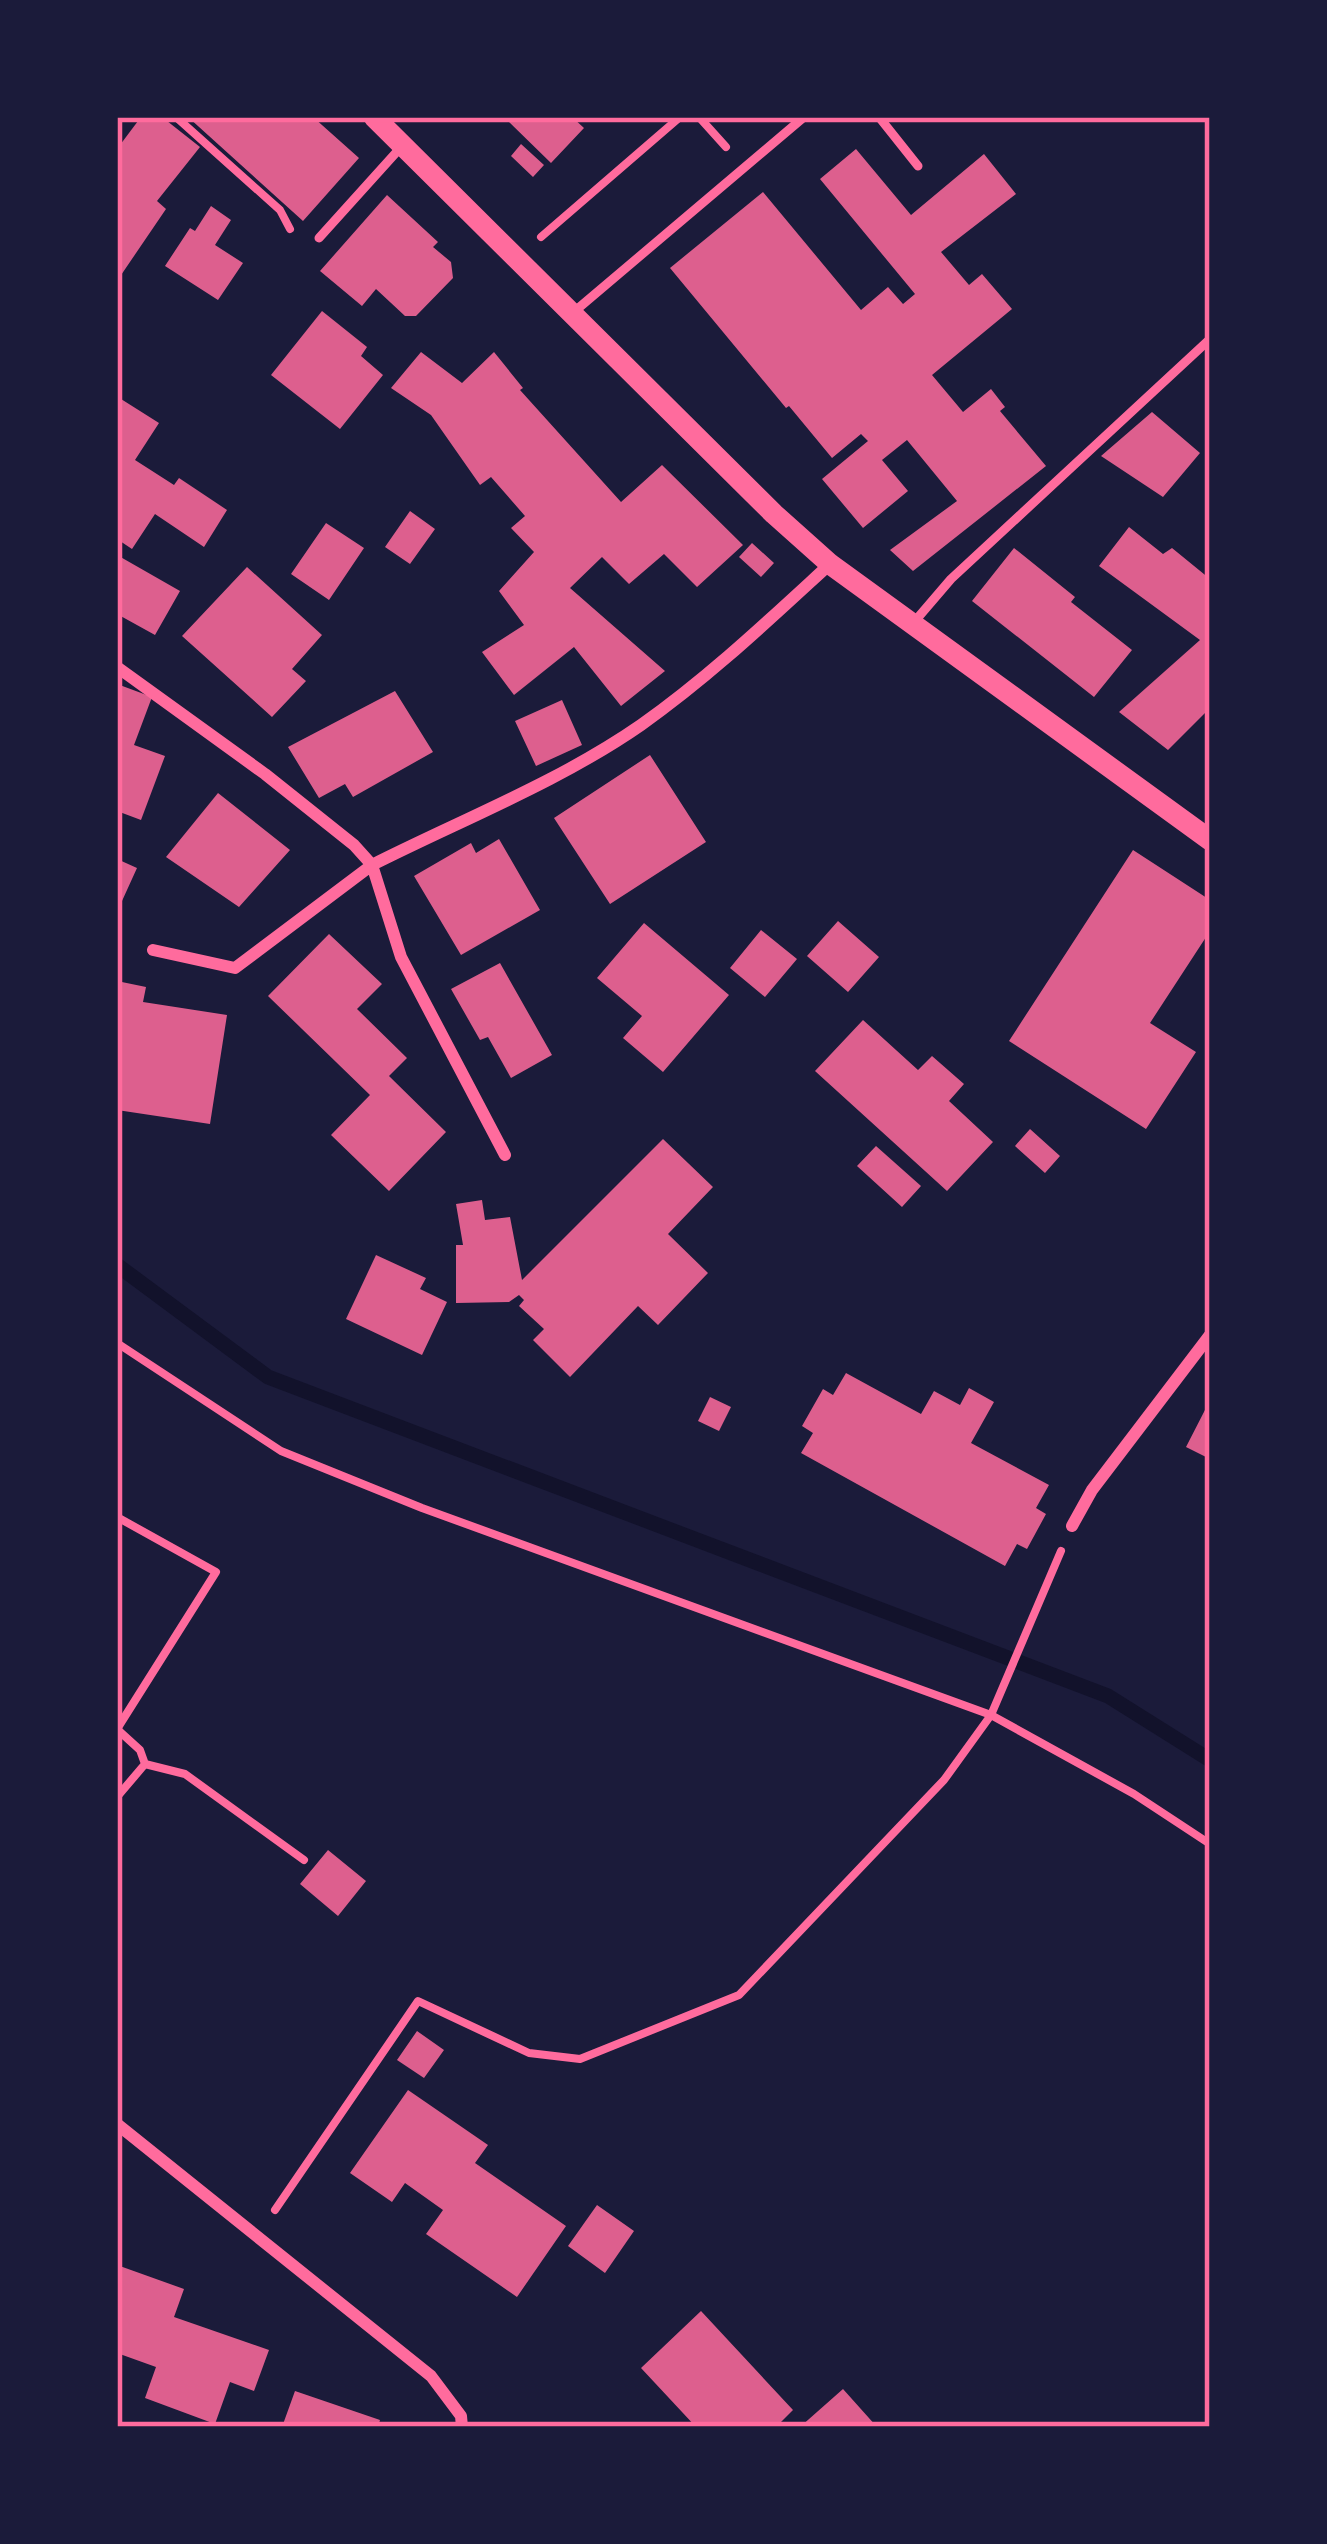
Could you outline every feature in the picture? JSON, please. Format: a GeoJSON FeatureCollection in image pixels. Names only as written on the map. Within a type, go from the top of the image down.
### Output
{"type":"FeatureCollection","features":[{"type":"Feature","properties":{"kind":"street"},"geometry":{"type":"LineString","coordinates":[[374,117],[830,564],[1210,840]]}},
{"type":"Feature","properties":{"kind":"street"},"geometry":{"type":"LineString","coordinates":[[153,950],[235,968],[372,865],[574,764],[639,726],[706,674],[830,564]]}},
{"type":"Feature","properties":{"kind":"street"},"geometry":{"type":"LineString","coordinates":[[117,667],[265,774],[372,865],[401,957],[505,1155]]}},
{"type":"Feature","properties":{"kind":"street"},"geometry":{"type":"LineString","coordinates":[[1072,1526],[1092,1490],[1210,1335]]}},
{"type":"Feature","properties":{"kind":"street"},"geometry":{"type":"LineString","coordinates":[[117,2124],[431,2375],[461,2416],[462,2427]]}},
{"type":"Feature","properties":{"kind":"lane"},"geometry":{"type":"LineString","coordinates":[[571,315],[804,117]]}},
{"type":"Feature","properties":{"kind":"lane"},"geometry":{"type":"LineString","coordinates":[[879,117],[918,166]]}},
{"type":"Feature","properties":{"kind":"lane"},"geometry":{"type":"LineString","coordinates":[[319,238],[402,146]]}},
{"type":"Feature","properties":{"kind":"lane"},"geometry":{"type":"LineString","coordinates":[[913,623],[951,579],[1210,339]]}},
{"type":"Feature","properties":{"kind":"path"},"geometry":{"type":"LineString","coordinates":[[176,117],[280,210],[293,236],[319,238]]}},
{"type":"Feature","properties":{"kind":"path"},"geometry":{"type":"LineString","coordinates":[[515,259],[680,117]]}},
{"type":"Feature","properties":{"kind":"path"},"geometry":{"type":"LineString","coordinates":[[117,1343],[281,1451],[422,1508],[991,1715],[1134,1794],[1210,1844]]}},
{"type":"Feature","properties":{"kind":"path"},"geometry":{"type":"LineString","coordinates":[[117,1517],[216,1572],[117,1729],[140,1750],[145,1764]]}},
{"type":"Feature","properties":{"kind":"path"},"geometry":{"type":"LineString","coordinates":[[257,2236],[418,2001],[529,2053],[580,2060],[739,1996],[944,1780],[991,1715],[1072,1526]]}},
{"type":"Feature","properties":{"kind":"path"},"geometry":{"type":"LineString","coordinates":[[117,1797],[145,1764]]}},
{"type":"Feature","properties":{"kind":"path"},"geometry":{"type":"LineString","coordinates":[[145,1764],[185,1774],[304,1860]]}},
{"type":"Feature","properties":{"kind":"building"},"geometry":{"type":"Polygon","coordinates":[[[141,117],[162,117],[200,147],[157,201],[166,209],[117,281],[117,149],[141,117]]]}},
{"type":"Feature","properties":{"kind":"building"},"geometry":{"type":"Polygon","coordinates":[[[188,117],[313,117],[359,158],[303,221],[188,117]]]}},
{"type":"Feature","properties":{"kind":"building"},"geometry":{"type":"Polygon","coordinates":[[[504,117],[572,117],[584,128],[551,163],[504,117]]]}},
{"type":"Feature","properties":{"kind":"building"},"geometry":{"type":"Polygon","coordinates":[[[521,144],[544,165],[533,177],[511,156],[521,144]]]}},
{"type":"Feature","properties":{"kind":"building"},"geometry":{"type":"Polygon","coordinates":[[[856,149],[911,215],[984,154],[1016,194],[941,252],[969,285],[982,274],[1012,309],[932,375],[963,412],[991,389],[1005,407],[1000,411],[1046,466],[913,571],[890,550],[957,501],[907,440],[882,460],[908,491],[863,528],[822,479],[868,441],[861,434],[832,458],[670,268],[763,192],[861,310],[888,287],[903,304],[915,294],[820,179],[856,149]]]}},
{"type":"Feature","properties":{"kind":"building"},"geometry":{"type":"Polygon","coordinates":[[[387,195],[438,242],[433,247],[451,262],[453,278],[416,316],[405,316],[376,289],[362,306],[320,271],[387,195]]]}},
{"type":"Feature","properties":{"kind":"building"},"geometry":{"type":"Polygon","coordinates":[[[211,206],[231,220],[215,245],[243,263],[218,300],[165,266],[211,206]]]}},
{"type":"Feature","properties":{"kind":"building"},"geometry":{"type":"Polygon","coordinates":[[[322,311],[367,347],[361,356],[383,375],[340,429],[271,375],[322,311]]]}},
{"type":"Feature","properties":{"kind":"building"},"geometry":{"type":"Polygon","coordinates":[[[421,352],[462,383],[494,352],[523,388],[520,390],[621,502],[662,465],[743,545],[697,587],[664,554],[629,584],[602,557],[570,588],[665,671],[621,706],[574,647],[514,695],[482,652],[524,625],[499,591],[534,552],[511,528],[525,516],[491,477],[480,485],[431,415],[391,388],[421,352]]]}},
{"type":"Feature","properties":{"kind":"building"},"geometry":{"type":"Polygon","coordinates":[[[121,399],[159,423],[135,460],[174,485],[179,478],[227,510],[204,547],[155,514],[132,549],[117,539],[117,404],[121,399]]]}},
{"type":"Feature","properties":{"kind":"building"},"geometry":{"type":"Polygon","coordinates":[[[1152,412],[1200,453],[1163,497],[1101,456],[1152,412]]]}},
{"type":"Feature","properties":{"kind":"building"},"geometry":{"type":"Polygon","coordinates":[[[410,511],[435,529],[410,564],[385,547],[410,511]]]}},
{"type":"Feature","properties":{"kind":"building"},"geometry":{"type":"Polygon","coordinates":[[[326,523],[364,548],[329,600],[291,574],[326,523]]]}},
{"type":"Feature","properties":{"kind":"building"},"geometry":{"type":"Polygon","coordinates":[[[1129,527],[1163,554],[1172,548],[1210,579],[1210,708],[1168,750],[1119,712],[1200,640],[1099,566],[1129,527]]]}},
{"type":"Feature","properties":{"kind":"building"},"geometry":{"type":"Polygon","coordinates":[[[752,543],[774,563],[761,577],[739,557],[752,543]]]}},
{"type":"Feature","properties":{"kind":"building"},"geometry":{"type":"Polygon","coordinates":[[[1014,548],[1132,650],[1094,697],[972,601],[1014,548]]]}},
{"type":"Feature","properties":{"kind":"building"},"geometry":{"type":"Polygon","coordinates":[[[117,555],[180,591],[155,635],[117,614],[117,555]]]}},
{"type":"Feature","properties":{"kind":"building"},"geometry":{"type":"Polygon","coordinates":[[[247,567],[322,635],[292,669],[306,681],[272,717],[182,636],[247,567]]]}},
{"type":"Feature","properties":{"kind":"building"},"geometry":{"type":"Polygon","coordinates":[[[117,684],[152,697],[134,745],[165,756],[141,820],[117,811],[117,684]]]}},
{"type":"Feature","properties":{"kind":"building"},"geometry":{"type":"Polygon","coordinates":[[[395,691],[433,752],[353,797],[345,784],[319,798],[288,747],[395,691]]]}},
{"type":"Feature","properties":{"kind":"building"},"geometry":{"type":"Polygon","coordinates":[[[562,700],[582,745],[536,766],[515,721],[562,700]]]}},
{"type":"Feature","properties":{"kind":"building"},"geometry":{"type":"Polygon","coordinates":[[[650,755],[706,842],[610,904],[554,818],[650,755]]]}},
{"type":"Feature","properties":{"kind":"building"},"geometry":{"type":"Polygon","coordinates":[[[218,793],[290,850],[239,907],[166,857],[218,793]]]}},
{"type":"Feature","properties":{"kind":"building"},"geometry":{"type":"Polygon","coordinates":[[[499,839],[540,910],[461,955],[414,876],[471,843],[476,853],[499,839]]]}},
{"type":"Feature","properties":{"kind":"building"},"geometry":{"type":"Polygon","coordinates":[[[1133,850],[1210,900],[1210,931],[1150,1023],[1196,1052],[1146,1129],[1009,1041],[1133,850]]]}},
{"type":"Feature","properties":{"kind":"building"},"geometry":{"type":"Polygon","coordinates":[[[117,859],[137,868],[117,912],[117,859]]]}},
{"type":"Feature","properties":{"kind":"building"},"geometry":{"type":"Polygon","coordinates":[[[838,921],[879,957],[848,992],[807,956],[838,921]]]}},
{"type":"Feature","properties":{"kind":"building"},"geometry":{"type":"Polygon","coordinates":[[[644,923],[729,995],[663,1072],[623,1038],[642,1016],[597,978],[644,923]]]}},
{"type":"Feature","properties":{"kind":"building"},"geometry":{"type":"Polygon","coordinates":[[[761,930],[797,959],[765,997],[730,968],[761,930]]]}},
{"type":"Feature","properties":{"kind":"building"},"geometry":{"type":"Polygon","coordinates":[[[329,934],[382,984],[357,1009],[407,1058],[389,1076],[446,1132],[389,1191],[331,1135],[370,1095],[268,996],[329,934]]]}},
{"type":"Feature","properties":{"kind":"building"},"geometry":{"type":"Polygon","coordinates":[[[500,963],[552,1055],[511,1078],[488,1037],[480,1040],[451,989],[500,963]]]}},
{"type":"Feature","properties":{"kind":"building"},"geometry":{"type":"Polygon","coordinates":[[[117,981],[146,987],[143,1002],[227,1015],[210,1124],[117,1110],[117,981]]]}},
{"type":"Feature","properties":{"kind":"building"},"geometry":{"type":"Polygon","coordinates":[[[863,1020],[918,1070],[932,1056],[964,1084],[949,1101],[993,1142],[947,1191],[815,1071],[863,1020]]]}},
{"type":"Feature","properties":{"kind":"building"},"geometry":{"type":"Polygon","coordinates":[[[1030,1129],[1060,1156],[1045,1173],[1015,1146],[1030,1129]]]}},
{"type":"Feature","properties":{"kind":"building"},"geometry":{"type":"Polygon","coordinates":[[[663,1139],[713,1187],[668,1234],[708,1273],[658,1325],[638,1306],[570,1377],[533,1340],[544,1329],[519,1306],[524,1300],[519,1295],[509,1302],[456,1303],[456,1245],[463,1245],[456,1204],[482,1200],[485,1220],[510,1217],[522,1280],[663,1139]]]}},
{"type":"Feature","properties":{"kind":"building"},"geometry":{"type":"Polygon","coordinates":[[[876,1146],[921,1186],[902,1207],[857,1166],[876,1146]]]}},
{"type":"Feature","properties":{"kind":"building"},"geometry":{"type":"Polygon","coordinates":[[[376,1255],[426,1278],[420,1289],[447,1302],[422,1355],[346,1319],[376,1255]]]}},
{"type":"Feature","properties":{"kind":"building"},"geometry":{"type":"Polygon","coordinates":[[[846,1373],[921,1414],[934,1391],[960,1405],[969,1388],[994,1402],[971,1443],[1049,1485],[1036,1508],[1046,1514],[1027,1549],[1017,1544],[1005,1566],[801,1453],[813,1433],[802,1426],[823,1389],[833,1395],[846,1373]]]}},
{"type":"Feature","properties":{"kind":"building"},"geometry":{"type":"Polygon","coordinates":[[[710,1397],[731,1407],[719,1431],[698,1421],[710,1397]]]}},
{"type":"Feature","properties":{"kind":"building"},"geometry":{"type":"Polygon","coordinates":[[[1206,1408],[1210,1410],[1210,1459],[1186,1447],[1206,1408]]]}},
{"type":"Feature","properties":{"kind":"building"},"geometry":{"type":"Polygon","coordinates":[[[328,1850],[366,1881],[338,1916],[300,1884],[328,1850]]]}},
{"type":"Feature","properties":{"kind":"building"},"geometry":{"type":"Polygon","coordinates":[[[417,2031],[444,2050],[424,2078],[397,2060],[417,2031]]]}},
{"type":"Feature","properties":{"kind":"building"},"geometry":{"type":"Polygon","coordinates":[[[408,2090],[488,2145],[475,2163],[566,2226],[517,2297],[426,2234],[443,2210],[405,2183],[392,2202],[350,2173],[408,2090]]]}},
{"type":"Feature","properties":{"kind":"building"},"geometry":{"type":"Polygon","coordinates":[[[597,2205],[634,2231],[605,2273],[568,2246],[597,2205]]]}},
{"type":"Feature","properties":{"kind":"building"},"geometry":{"type":"Polygon","coordinates":[[[117,2265],[184,2289],[174,2317],[269,2350],[254,2391],[230,2382],[215,2424],[145,2398],[156,2367],[117,2353],[117,2265]]]}},
{"type":"Feature","properties":{"kind":"building"},"geometry":{"type":"Polygon","coordinates":[[[701,2311],[793,2410],[776,2427],[696,2427],[641,2368],[701,2311]]]}},
{"type":"Feature","properties":{"kind":"building"},"geometry":{"type":"Polygon","coordinates":[[[843,2389],[877,2427],[800,2427],[843,2389]]]}},
{"type":"Feature","properties":{"kind":"building"},"geometry":{"type":"Polygon","coordinates":[[[295,2391],[380,2420],[378,2427],[282,2427],[295,2391]]]}},
{"type":"Feature","properties":{"kind":"waterway"},"geometry":{"type":"LineString","coordinates":[[117,1265],[268,1377],[1108,1696],[1210,1760]]}}]}
